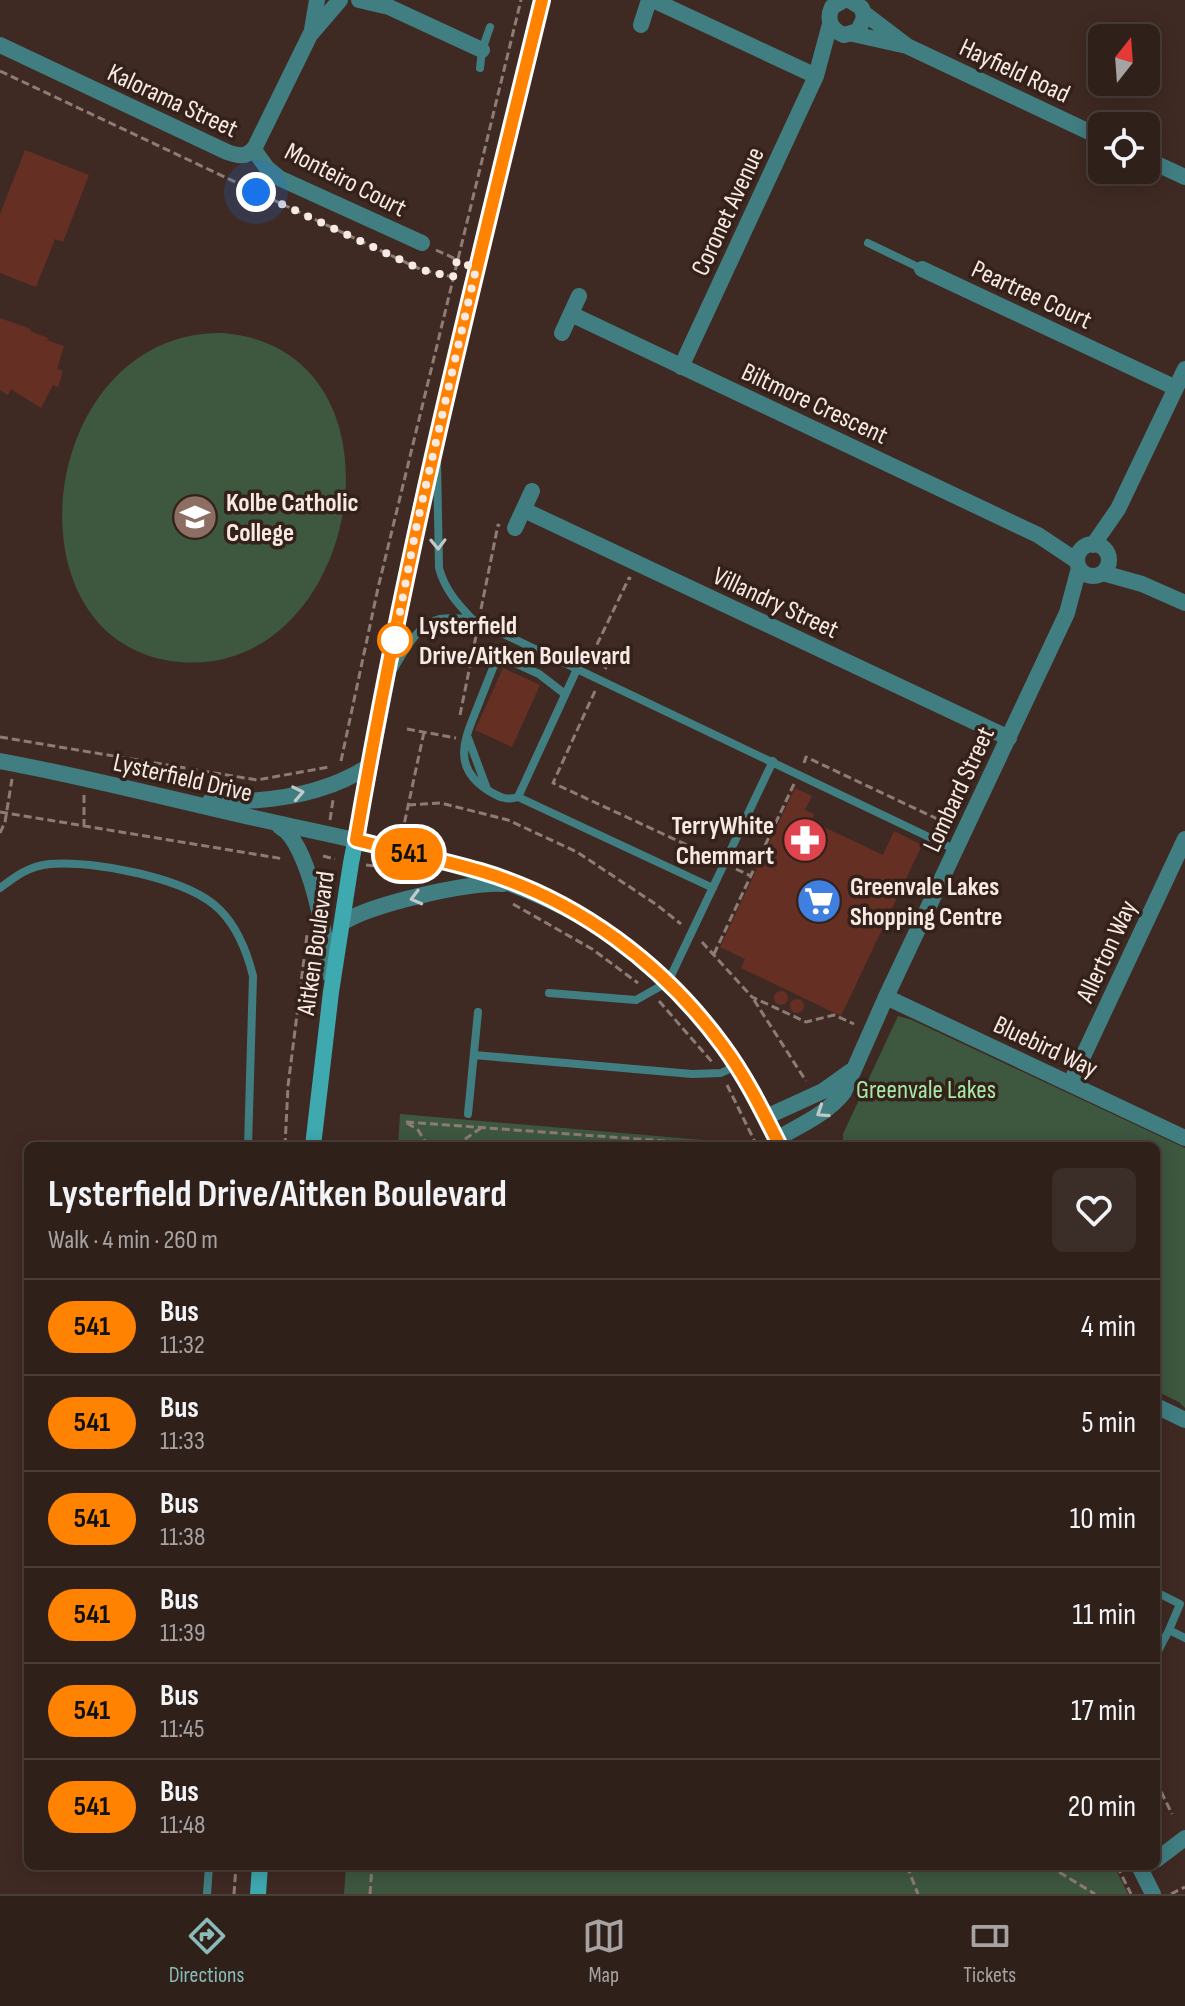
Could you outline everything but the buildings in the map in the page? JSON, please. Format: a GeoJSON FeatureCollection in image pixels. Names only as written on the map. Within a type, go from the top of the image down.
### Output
{"type":"FeatureCollection","features":[{"type":"Feature","properties":{"kind":"main road","name":"Aitken Boulevard"},"geometry":{"type":"LineString","coordinates":[[313,1142],[331,992],[351,863],[417,524],[542,0]]}},
{"type":"Feature","properties":{"kind":"main road"},"geometry":{"type":"LineString","coordinates":[[258,1894],[260,1870]]}},
{"type":"Feature","properties":{"kind":"street","name":"Kalorama Street"},"geometry":{"type":"LineString","coordinates":[[310,35],[317,0]]}},
{"type":"Feature","properties":{"kind":"street"},"geometry":{"type":"LineString","coordinates":[[331,0],[340,0]]}},
{"type":"Feature","properties":{"kind":"street","name":"Kalorama Street"},"geometry":{"type":"LineString","coordinates":[[0,45],[238,156],[254,150],[310,35],[340,0]]}},
{"type":"Feature","properties":{"kind":"street"},"geometry":{"type":"LineString","coordinates":[[359,0],[384,4],[482,50]]}},
{"type":"Feature","properties":{"kind":"street"},"geometry":{"type":"LineString","coordinates":[[641,25],[651,0],[816,76]]}},
{"type":"Feature","properties":{"kind":"street"},"geometry":{"type":"LineString","coordinates":[[852,3],[864,23],[852,34],[838,33],[830,24],[829,13],[852,3]]}},
{"type":"Feature","properties":{"kind":"street","name":"Hayfield Road"},"geometry":{"type":"LineString","coordinates":[[852,3],[907,46],[1088,131]]}},
{"type":"Feature","properties":{"kind":"street","name":"Coronet Avenue"},"geometry":{"type":"LineString","coordinates":[[681,367],[816,76],[830,24]]}},
{"type":"Feature","properties":{"kind":"street","name":"Coronet Avenue"},"geometry":{"type":"LineString","coordinates":[[816,76],[852,34]]}},
{"type":"Feature","properties":{"kind":"street","name":"Hayfield Road"},"geometry":{"type":"LineString","coordinates":[[852,34],[907,46]]}},
{"type":"Feature","properties":{"kind":"street","name":"Monteiro Court"},"geometry":{"type":"LineString","coordinates":[[254,150],[279,178],[422,243]]}},
{"type":"Feature","properties":{"kind":"street"},"geometry":{"type":"LineString","coordinates":[[1160,165],[1185,177]]}},
{"type":"Feature","properties":{"kind":"street","name":"Peartree Court"},"geometry":{"type":"LineString","coordinates":[[922,269],[1176,388]]}},
{"type":"Feature","properties":{"kind":"street"},"geometry":{"type":"LineString","coordinates":[[562,333],[579,296]]}},
{"type":"Feature","properties":{"kind":"street","name":"Biltmore Crescent"},"geometry":{"type":"LineString","coordinates":[[571,314],[1185,603]]}},
{"type":"Feature","properties":{"kind":"street","name":"Lombard Street"},"geometry":{"type":"LineString","coordinates":[[778,1142],[835,1103],[844,1092],[851,1071],[1067,613],[1185,369]]}},
{"type":"Feature","properties":{"kind":"street"},"geometry":{"type":"LineString","coordinates":[[515,528],[532,491]]}},
{"type":"Feature","properties":{"kind":"street","name":"Villandry Street"},"geometry":{"type":"LineString","coordinates":[[524,510],[1009,738]]}},
{"type":"Feature","properties":{"kind":"street","name":"Lysterfield Drive"},"geometry":{"type":"LineString","coordinates":[[0,761],[356,840],[480,871],[520,886],[588,919],[623,943],[668,982],[697,1013],[729,1070],[766,1117],[778,1142]]}},
{"type":"Feature","properties":{"kind":"street"},"geometry":{"type":"LineString","coordinates":[[165,797],[244,802],[300,794],[336,784],[369,766]]}},
{"type":"Feature","properties":{"kind":"street"},"geometry":{"type":"LineString","coordinates":[[268,821],[288,830],[293,836],[306,869],[329,958],[331,992]]}},
{"type":"Feature","properties":{"kind":"street","name":"Allerton Way"},"geometry":{"type":"LineString","coordinates":[[1070,1084],[1185,839]]}},
{"type":"Feature","properties":{"kind":"street"},"geometry":{"type":"LineString","coordinates":[[342,923],[370,910],[465,887],[493,884],[520,886]]}},
{"type":"Feature","properties":{"kind":"street","name":"Bluebird Way"},"geometry":{"type":"LineString","coordinates":[[886,997],[1185,1138]]}},
{"type":"Feature","properties":{"kind":"street"},"geometry":{"type":"LineString","coordinates":[[766,1117],[814,1096],[851,1071]]}},
{"type":"Feature","properties":{"kind":"street"},"geometry":{"type":"LineString","coordinates":[[1160,1408],[1185,1420]]}},
{"type":"Feature","properties":{"kind":"street"},"geometry":{"type":"LineString","coordinates":[[1160,1845],[1182,1840]]}},
{"type":"Feature","properties":{"kind":"street"},"geometry":{"type":"LineString","coordinates":[[1160,1857],[1182,1840]]}},
{"type":"Feature","properties":{"kind":"street"},"geometry":{"type":"LineString","coordinates":[[1144,1870],[1153,1894]]}},
{"type":"Feature","properties":{"kind":"lane"},"geometry":{"type":"LineString","coordinates":[[480,68],[490,27]]}},
{"type":"Feature","properties":{"kind":"lane","name":"Peartree Court"},"geometry":{"type":"LineString","coordinates":[[868,243],[922,269]]}},
{"type":"Feature","properties":{"kind":"lane"},"geometry":{"type":"LineString","coordinates":[[437,438],[439,568],[443,583],[472,619],[956,850]]}},
{"type":"Feature","properties":{"kind":"lane"},"geometry":{"type":"LineString","coordinates":[[387,679],[411,641],[426,626],[439,619],[472,619]]}},
{"type":"Feature","properties":{"kind":"lane"},"geometry":{"type":"LineString","coordinates":[[565,694],[539,674],[506,659],[498,660],[466,734],[487,789],[505,799],[518,797],[713,888]]}},
{"type":"Feature","properties":{"kind":"lane"},"geometry":{"type":"LineString","coordinates":[[518,797],[577,669]]}},
{"type":"Feature","properties":{"kind":"lane"},"geometry":{"type":"LineString","coordinates":[[549,993],[636,1000],[668,982],[773,761]]}},
{"type":"Feature","properties":{"kind":"lane"},"geometry":{"type":"LineString","coordinates":[[0,888],[22,871],[50,864],[94,867],[161,878],[202,896],[220,910],[247,952],[253,976],[248,1142]]}},
{"type":"Feature","properties":{"kind":"lane"},"geometry":{"type":"LineString","coordinates":[[468,1114],[478,1012]]}},
{"type":"Feature","properties":{"kind":"lane"},"geometry":{"type":"LineString","coordinates":[[474,1055],[692,1074],[729,1070]]}},
{"type":"Feature","properties":{"kind":"lane"},"geometry":{"type":"LineString","coordinates":[[1160,1594],[1180,1604],[1160,1647]]}},
{"type":"Feature","properties":{"kind":"lane"},"geometry":{"type":"LineString","coordinates":[[1169,1630],[1185,1638]]}},
{"type":"Feature","properties":{"kind":"lane"},"geometry":{"type":"LineString","coordinates":[[207,1894],[209,1870]]}},
{"type":"Feature","properties":{"kind":"path"},"geometry":{"type":"LineString","coordinates":[[0,737],[257,780],[340,765],[378,588],[521,0]]}},
{"type":"Feature","properties":{"kind":"path"},"geometry":{"type":"LineString","coordinates":[[0,71],[422,270],[453,277]]}},
{"type":"Feature","properties":{"kind":"path"},"geometry":{"type":"LineString","coordinates":[[422,243],[476,269]]}},
{"type":"Feature","properties":{"kind":"path"},"geometry":{"type":"LineString","coordinates":[[643,585],[629,578],[590,659],[606,667],[553,783],[751,876]]}},
{"type":"Feature","properties":{"kind":"path"},"geometry":{"type":"LineString","coordinates":[[407,729],[456,738]]}},
{"type":"Feature","properties":{"kind":"path"},"geometry":{"type":"LineString","coordinates":[[398,851],[424,732]]}},
{"type":"Feature","properties":{"kind":"path"},"geometry":{"type":"LineString","coordinates":[[714,954],[806,757],[948,824],[966,785]]}},
{"type":"Feature","properties":{"kind":"path"},"geometry":{"type":"LineString","coordinates":[[0,833],[12,777]]}},
{"type":"Feature","properties":{"kind":"path"},"geometry":{"type":"LineString","coordinates":[[84,828],[86,779]]}},
{"type":"Feature","properties":{"kind":"path"},"geometry":{"type":"LineString","coordinates":[[408,805],[441,803],[508,820],[577,852],[657,905],[714,954],[752,997],[790,1053],[814,1096]]}},
{"type":"Feature","properties":{"kind":"path"},"geometry":{"type":"LineString","coordinates":[[0,812],[287,860]]}},
{"type":"Feature","properties":{"kind":"path"},"geometry":{"type":"LineString","coordinates":[[306,869],[319,864],[327,834]]}},
{"type":"Feature","properties":{"kind":"path"},"geometry":{"type":"LineString","coordinates":[[323,856],[351,863],[409,870]]}},
{"type":"Feature","properties":{"kind":"path"},"geometry":{"type":"LineString","coordinates":[[510,902],[592,949],[650,992],[729,1070],[756,1142]]}},
{"type":"Feature","properties":{"kind":"path"},"geometry":{"type":"LineString","coordinates":[[285,1142],[288,1086],[308,929]]}},
{"type":"Feature","properties":{"kind":"path"},"geometry":{"type":"LineString","coordinates":[[752,997],[806,1022],[834,1015],[854,1024]]}},
{"type":"Feature","properties":{"kind":"path"},"geometry":{"type":"LineString","coordinates":[[426,1142],[418,1130],[406,1122],[678,1142]]}},
{"type":"Feature","properties":{"kind":"path"},"geometry":{"type":"LineString","coordinates":[[461,1142],[481,1128]]}},
{"type":"Feature","properties":{"kind":"path"},"geometry":{"type":"LineString","coordinates":[[1160,1789],[1172,1814]]}},
{"type":"Feature","properties":{"kind":"path"},"geometry":{"type":"LineString","coordinates":[[234,1894],[236,1870]]}},
{"type":"Feature","properties":{"kind":"path"},"geometry":{"type":"LineString","coordinates":[[370,1894],[372,1870]]}},
{"type":"Feature","properties":{"kind":"path"},"geometry":{"type":"LineString","coordinates":[[909,1870],[918,1894]]}},
{"type":"Feature","properties":{"kind":"path"},"geometry":{"type":"LineString","coordinates":[[1056,1870],[1095,1894]]}},
{"type":"Feature","properties":{"kind":"path"},"geometry":{"type":"LineString","coordinates":[[1119,1870],[1131,1894]]}},
{"type":"Feature","properties":{"kind":"path"},"geometry":{"type":"LineString","coordinates":[[1171,1894],[1185,1887]]}},
{"type":"Feature","properties":{"kind":"green space"},"geometry":{"type":"Polygon","coordinates":[[[222,333],[285,352],[325,393],[344,448],[344,509],[325,569],[291,619],[242,653],[180,662],[122,643],[84,604],[65,550],[64,491],[80,432],[112,381],[159,346],[222,333]]]}},
{"type":"Feature","properties":{"kind":"green space","name":"Greenvale Lakes"},"geometry":{"type":"Polygon","coordinates":[[[898,1016],[1185,1148],[1185,1408],[1160,1393],[1160,1142],[843,1142],[843,1134],[898,1016]]]}},
{"type":"Feature","properties":{"kind":"green space"},"geometry":{"type":"Polygon","coordinates":[[[400,1114],[727,1142],[398,1142],[400,1114]]]}},
{"type":"Feature","properties":{"kind":"green space"},"geometry":{"type":"Polygon","coordinates":[[[346,1870],[1116,1870],[1128,1894],[344,1894],[346,1870]]]}},
{"type":"Feature","properties":{"kind":"bus line","name":"541"},"geometry":{"type":"LineString","coordinates":[[542,0],[417,524],[356,840],[480,871],[520,886],[588,919],[623,943],[668,982],[724,1047],[758,1101],[778,1142]]}},
{"type":"Feature","properties":{"kind":"place","name":"Kolbe Catholic College"},"geometry":{"type":"Point","coordinates":[195,517]}},
{"type":"Feature","properties":{"kind":"place","name":"Lysterfield Drive/Aitken Boulevard"},"geometry":{"type":"Point","coordinates":[395,640]}},
{"type":"Feature","properties":{"kind":"place","name":"TerryWhite Chemmart"},"geometry":{"type":"Point","coordinates":[805,840]}},
{"type":"Feature","properties":{"kind":"place","name":"Greenvale Lakes Shopping Centre"},"geometry":{"type":"Point","coordinates":[819,901]}},
{"type":"Feature","properties":{"kind":"route"},"geometry":{"type":"LineString","coordinates":[[256,192],[422,270],[453,277],[457,260],[476,269],[417,524],[393,648],[395,640]]}}]}
